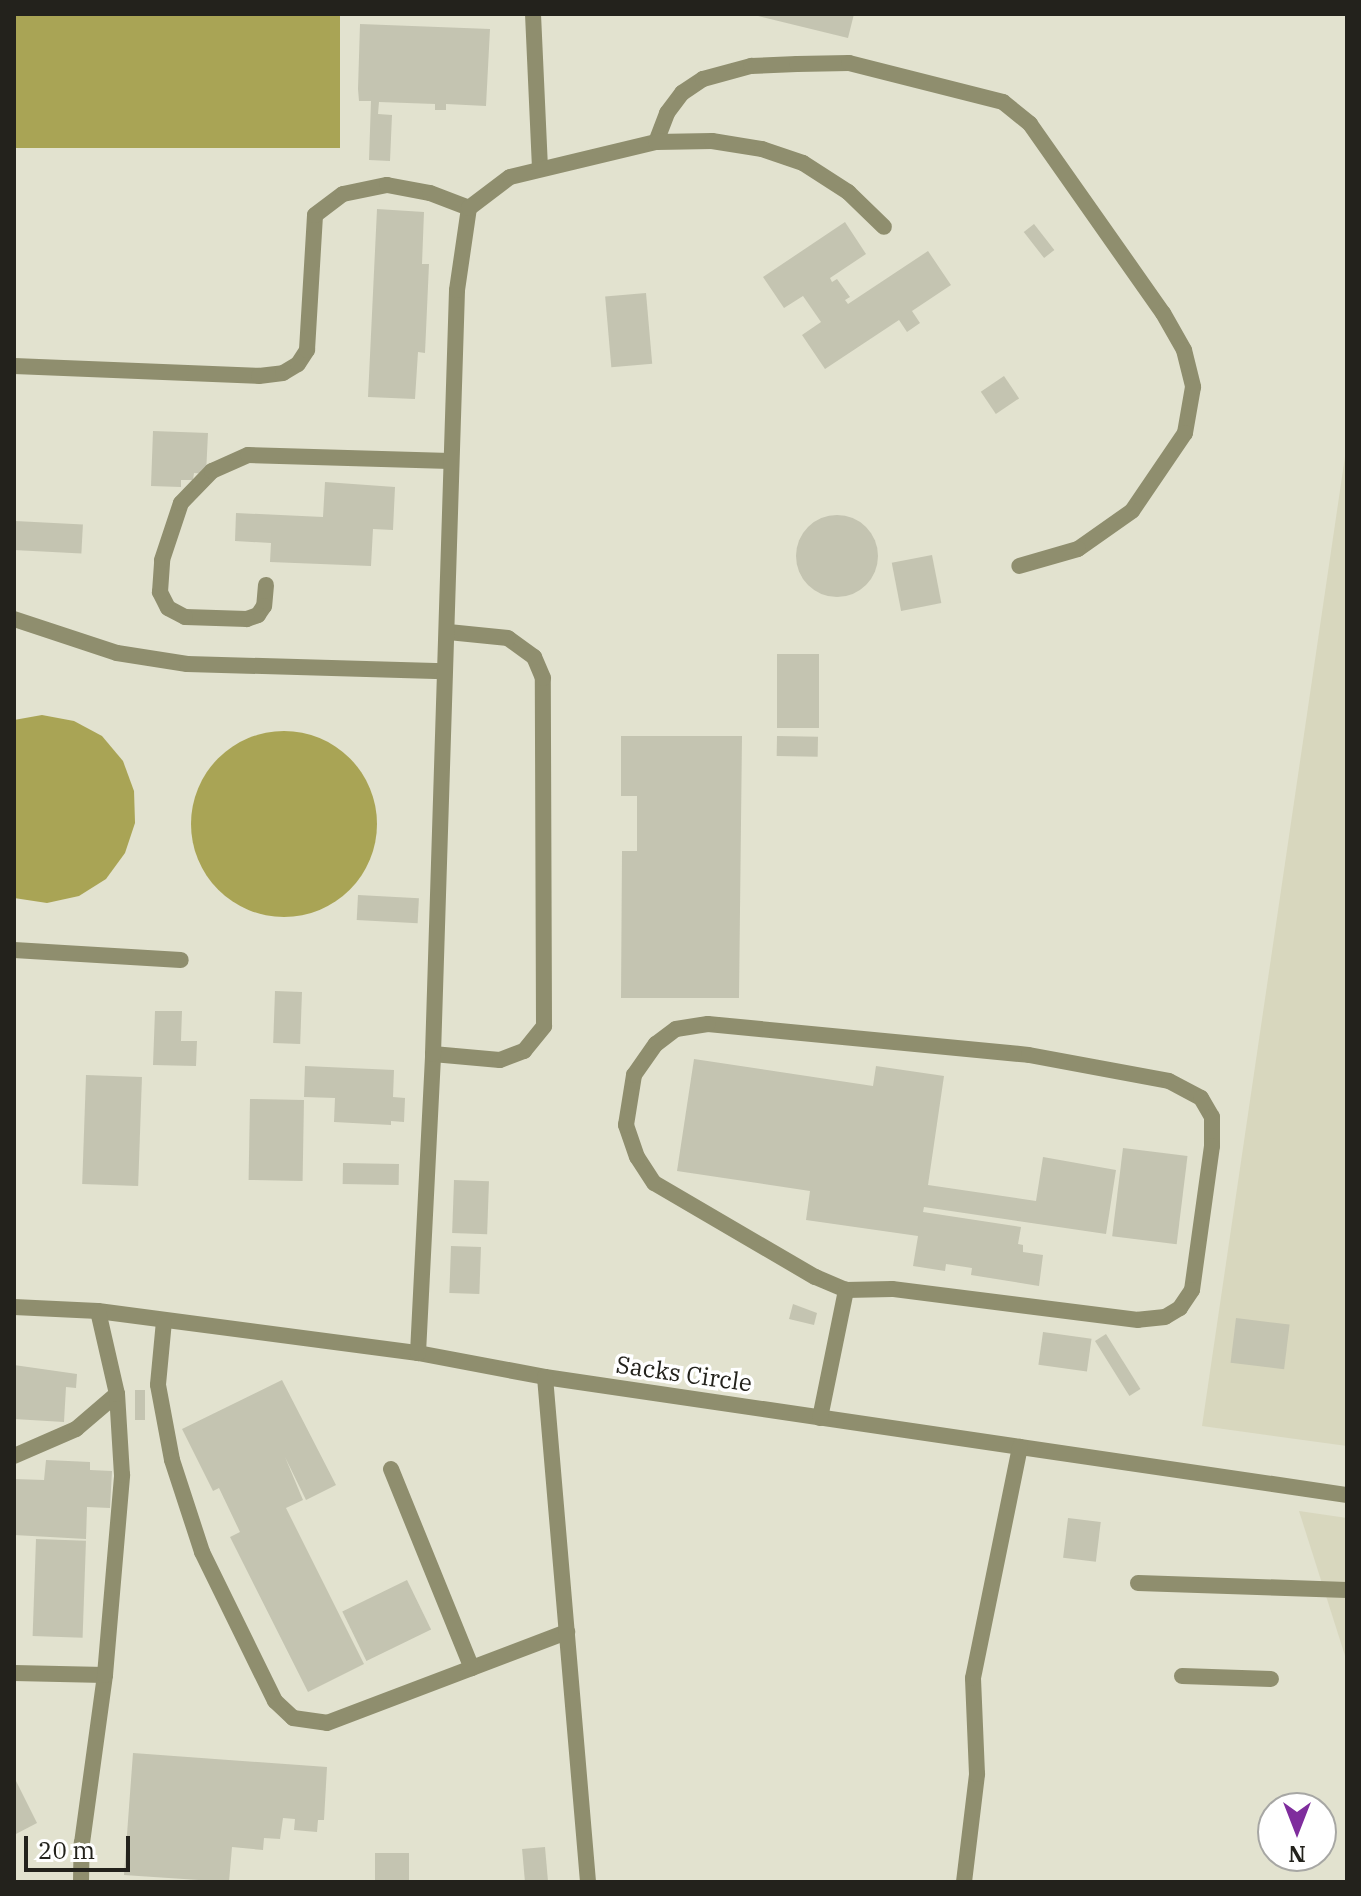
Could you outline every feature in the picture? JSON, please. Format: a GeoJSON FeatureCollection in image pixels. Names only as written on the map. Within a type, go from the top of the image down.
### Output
{"type":"FeatureCollection","features":[{"type":"Feature","properties":{"kind":"lane"},"geometry":{"type":"LineString","coordinates":[[533,14],[540,168]]}},
{"type":"Feature","properties":{"kind":"lane"},"geometry":{"type":"LineString","coordinates":[[656,142],[667,113],[682,93],[703,79],[766,66],[849,63],[1003,102],[1030,124],[1163,313],[1184,350],[1193,387],[1185,433],[1132,511],[1078,549],[1019,566]]}},
{"type":"Feature","properties":{"kind":"lane"},"geometry":{"type":"LineString","coordinates":[[418,1353],[433,1054],[457,290],[469,208],[510,177],[540,168],[656,142],[712,141],[762,149],[803,163],[848,192],[884,227]]}},
{"type":"Feature","properties":{"kind":"lane"},"geometry":{"type":"LineString","coordinates":[[14,366],[259,376],[283,373],[298,364],[307,350],[315,215],[343,194],[387,185],[430,193],[469,208]]}},
{"type":"Feature","properties":{"kind":"lane"},"geometry":{"type":"LineString","coordinates":[[266,585],[264,606],[258,615],[247,619],[185,617],[168,608],[160,592],[162,560],[181,503],[212,471],[248,455],[450,461]]}},
{"type":"Feature","properties":{"kind":"lane"},"geometry":{"type":"LineString","coordinates":[[14,619],[117,653],[187,664],[444,671]]}},
{"type":"Feature","properties":{"kind":"lane"},"geometry":{"type":"LineString","coordinates":[[433,1054],[500,1060],[524,1051],[544,1026],[543,678],[534,657],[508,638],[448,632]]}},
{"type":"Feature","properties":{"kind":"lane"},"geometry":{"type":"LineString","coordinates":[[14,950],[181,960]]}},
{"type":"Feature","properties":{"kind":"lane"},"geometry":{"type":"LineString","coordinates":[[708,1024],[1029,1055],[1169,1081],[1201,1098],[1212,1117],[1212,1146],[1192,1290],[1180,1308],[1165,1317],[1138,1320],[892,1289],[846,1290],[815,1277],[654,1183],[645,1170],[626,1125],[634,1075],[656,1044],[676,1029],[708,1024]]}},
{"type":"Feature","properties":{"kind":"lane"},"geometry":{"type":"LineString","coordinates":[[820,1418],[846,1290]]}},
{"type":"Feature","properties":{"kind":"lane","name":"Sacks Circle"},"geometry":{"type":"LineString","coordinates":[[14,1307],[98,1311],[418,1353],[545,1377],[1347,1495]]}},
{"type":"Feature","properties":{"kind":"lane"},"geometry":{"type":"LineString","coordinates":[[81,1882],[82,1843],[105,1675],[122,1475],[117,1394],[98,1311]]}},
{"type":"Feature","properties":{"kind":"lane"},"geometry":{"type":"LineString","coordinates":[[164,1321],[158,1385],[172,1460],[202,1552],[275,1701],[293,1718],[327,1723],[567,1632]]}},
{"type":"Feature","properties":{"kind":"lane"},"geometry":{"type":"LineString","coordinates":[[545,1377],[588,1882]]}},
{"type":"Feature","properties":{"kind":"lane"},"geometry":{"type":"LineString","coordinates":[[14,1456],[76,1429],[117,1394]]}},
{"type":"Feature","properties":{"kind":"lane"},"geometry":{"type":"LineString","coordinates":[[964,1882],[977,1774],[973,1678],[1020,1447]]}},
{"type":"Feature","properties":{"kind":"lane"},"geometry":{"type":"LineString","coordinates":[[391,1469],[472,1668]]}},
{"type":"Feature","properties":{"kind":"lane"},"geometry":{"type":"LineString","coordinates":[[1138,1583],[1347,1590]]}},
{"type":"Feature","properties":{"kind":"lane"},"geometry":{"type":"LineString","coordinates":[[14,1673],[105,1675]]}},
{"type":"Feature","properties":{"kind":"lane"},"geometry":{"type":"LineString","coordinates":[[1182,1676],[1271,1679]]}},
{"type":"Feature","properties":{"kind":"shaded area"},"geometry":{"type":"Polygon","coordinates":[[[14,14],[340,14],[340,148],[14,148],[14,14]]]}},
{"type":"Feature","properties":{"kind":"shaded area"},"geometry":{"type":"Polygon","coordinates":[[[1347,443],[1347,1446],[1202,1426],[1347,443]]]}},
{"type":"Feature","properties":{"kind":"shaded area"},"geometry":{"type":"Polygon","coordinates":[[[42,715],[74,721],[102,736],[123,761],[134,791],[135,823],[125,853],[106,879],[79,896],[47,903],[14,898],[14,720],[42,715]]]}},
{"type":"Feature","properties":{"kind":"shaded area"},"geometry":{"type":"Polygon","coordinates":[[[284,731],[320,738],[350,758],[370,788],[377,824],[370,860],[350,890],[320,910],[284,917],[248,910],[218,890],[198,860],[191,824],[198,788],[218,758],[248,738],[284,731]]]}},
{"type":"Feature","properties":{"kind":"shaded area"},"geometry":{"type":"Polygon","coordinates":[[[1299,1511],[1347,1518],[1347,1662],[1299,1511]]]}},
{"type":"Feature","properties":{"kind":"building"},"geometry":{"type":"Polygon","coordinates":[[[750,14],[854,14],[848,38],[750,14]]]}},
{"type":"Feature","properties":{"kind":"building"},"geometry":{"type":"Polygon","coordinates":[[[360,24],[490,29],[486,106],[446,104],[446,110],[435,110],[435,104],[379,102],[378,114],[392,115],[390,161],[369,160],[371,101],[359,101],[358,89],[360,24]]]}},
{"type":"Feature","properties":{"kind":"building"},"geometry":{"type":"Polygon","coordinates":[[[377,209],[424,212],[422,264],[429,264],[425,353],[418,352],[415,399],[368,397],[377,209]]]}},
{"type":"Feature","properties":{"kind":"building"},"geometry":{"type":"Polygon","coordinates":[[[845,222],[866,254],[830,278],[832,282],[837,279],[850,297],[845,300],[848,304],[928,251],[951,285],[912,311],[920,323],[907,332],[899,320],[825,369],[802,335],[821,322],[803,296],[784,308],[763,277],[845,222]]]}},
{"type":"Feature","properties":{"kind":"building"},"geometry":{"type":"Polygon","coordinates":[[[1034,224],[1054,250],[1044,258],[1024,232],[1034,224]]]}},
{"type":"Feature","properties":{"kind":"building"},"geometry":{"type":"Polygon","coordinates":[[[646,293],[652,364],[611,367],[605,297],[646,293]]]}},
{"type":"Feature","properties":{"kind":"building"},"geometry":{"type":"Polygon","coordinates":[[[1004,376],[1019,398],[996,414],[981,392],[1004,376]]]}},
{"type":"Feature","properties":{"kind":"building"},"geometry":{"type":"Polygon","coordinates":[[[153,431],[208,433],[206,474],[194,473],[193,480],[181,480],[181,487],[151,486],[153,431]]]}},
{"type":"Feature","properties":{"kind":"building"},"geometry":{"type":"Polygon","coordinates":[[[325,482],[395,487],[393,530],[373,529],[371,566],[270,562],[271,543],[235,541],[236,513],[323,517],[325,482]]]}},
{"type":"Feature","properties":{"kind":"building"},"geometry":{"type":"Polygon","coordinates":[[[837,515],[853,518],[866,527],[875,540],[878,556],[875,572],[866,585],[853,594],[837,597],[821,594],[808,585],[799,572],[796,556],[799,540],[808,527],[821,518],[837,515]]]}},
{"type":"Feature","properties":{"kind":"building"},"geometry":{"type":"Polygon","coordinates":[[[15,521],[83,525],[81,554],[14,550],[15,521]]]}},
{"type":"Feature","properties":{"kind":"building"},"geometry":{"type":"Polygon","coordinates":[[[932,555],[941,603],[901,611],[892,563],[932,555]]]}},
{"type":"Feature","properties":{"kind":"building"},"geometry":{"type":"Polygon","coordinates":[[[777,654],[819,654],[819,728],[777,728],[777,654]]]}},
{"type":"Feature","properties":{"kind":"building"},"geometry":{"type":"Polygon","coordinates":[[[621,736],[742,736],[739,998],[621,998],[622,851],[637,851],[637,796],[621,796],[621,736]]]}},
{"type":"Feature","properties":{"kind":"building"},"geometry":{"type":"Polygon","coordinates":[[[777,736],[818,737],[818,757],[777,756],[777,736]]]}},
{"type":"Feature","properties":{"kind":"building"},"geometry":{"type":"Polygon","coordinates":[[[358,895],[419,898],[418,923],[357,920],[358,895]]]}},
{"type":"Feature","properties":{"kind":"building"},"geometry":{"type":"Polygon","coordinates":[[[275,991],[302,992],[300,1044],[273,1043],[275,991]]]}},
{"type":"Feature","properties":{"kind":"building"},"geometry":{"type":"Polygon","coordinates":[[[155,1011],[182,1011],[181,1041],[197,1041],[196,1066],[153,1065],[155,1011]]]}},
{"type":"Feature","properties":{"kind":"building"},"geometry":{"type":"Polygon","coordinates":[[[694,1059],[873,1086],[876,1066],[944,1076],[928,1185],[1036,1201],[1043,1157],[1116,1170],[1106,1234],[924,1207],[923,1212],[1021,1227],[1018,1244],[1023,1245],[1023,1252],[1043,1255],[1039,1286],[971,1275],[972,1268],[946,1264],[945,1271],[913,1266],[918,1236],[806,1220],[810,1191],[677,1171],[694,1059]]]}},
{"type":"Feature","properties":{"kind":"building"},"geometry":{"type":"Polygon","coordinates":[[[305,1066],[394,1070],[393,1097],[405,1098],[404,1122],[391,1121],[391,1125],[334,1122],[335,1098],[304,1097],[305,1066]]]}},
{"type":"Feature","properties":{"kind":"building"},"geometry":{"type":"Polygon","coordinates":[[[86,1075],[142,1077],[138,1186],[82,1184],[86,1075]]]}},
{"type":"Feature","properties":{"kind":"building"},"geometry":{"type":"Polygon","coordinates":[[[250,1099],[304,1100],[303,1181],[249,1180],[250,1099]]]}},
{"type":"Feature","properties":{"kind":"building"},"geometry":{"type":"Polygon","coordinates":[[[1123,1148],[1188,1156],[1177,1244],[1112,1236],[1123,1148]]]}},
{"type":"Feature","properties":{"kind":"building"},"geometry":{"type":"Polygon","coordinates":[[[343,1163],[399,1164],[399,1185],[343,1184],[343,1163]]]}},
{"type":"Feature","properties":{"kind":"building"},"geometry":{"type":"Polygon","coordinates":[[[454,1180],[489,1181],[487,1234],[452,1233],[454,1180]]]}},
{"type":"Feature","properties":{"kind":"building"},"geometry":{"type":"Polygon","coordinates":[[[451,1246],[481,1247],[479,1294],[449,1293],[451,1246]]]}},
{"type":"Feature","properties":{"kind":"building"},"geometry":{"type":"Polygon","coordinates":[[[793,1304],[817,1313],[814,1325],[789,1319],[793,1304]]]}},
{"type":"Feature","properties":{"kind":"building"},"geometry":{"type":"Polygon","coordinates":[[[1236,1318],[1290,1325],[1284,1369],[1231,1363],[1236,1318]]]}},
{"type":"Feature","properties":{"kind":"building"},"geometry":{"type":"Polygon","coordinates":[[[1043,1332],[1092,1339],[1087,1371],[1038,1365],[1043,1332]]]}},
{"type":"Feature","properties":{"kind":"building"},"geometry":{"type":"Polygon","coordinates":[[[1106,1334],[1140,1389],[1129,1396],[1095,1341],[1106,1334]]]}},
{"type":"Feature","properties":{"kind":"building"},"geometry":{"type":"Polygon","coordinates":[[[14,1365],[77,1374],[76,1388],[66,1387],[64,1422],[14,1419],[14,1365]]]}},
{"type":"Feature","properties":{"kind":"building"},"geometry":{"type":"Polygon","coordinates":[[[282,1380],[336,1485],[306,1500],[285,1457],[303,1500],[286,1508],[364,1664],[308,1692],[230,1537],[240,1532],[219,1488],[213,1491],[182,1429],[282,1380]]]}},
{"type":"Feature","properties":{"kind":"building"},"geometry":{"type":"Polygon","coordinates":[[[135,1390],[145,1390],[145,1420],[135,1420],[135,1390]]]}},
{"type":"Feature","properties":{"kind":"building"},"geometry":{"type":"Polygon","coordinates":[[[46,1460],[90,1462],[90,1470],[112,1471],[110,1508],[87,1507],[86,1539],[14,1535],[14,1479],[44,1480],[46,1460]]]}},
{"type":"Feature","properties":{"kind":"building"},"geometry":{"type":"Polygon","coordinates":[[[1068,1518],[1101,1522],[1096,1562],[1063,1558],[1068,1518]]]}},
{"type":"Feature","properties":{"kind":"building"},"geometry":{"type":"Polygon","coordinates":[[[36,1539],[86,1541],[83,1638],[33,1636],[36,1539]]]}},
{"type":"Feature","properties":{"kind":"building"},"geometry":{"type":"Polygon","coordinates":[[[407,1580],[431,1629],[366,1661],[342,1612],[407,1580]]]}},
{"type":"Feature","properties":{"kind":"building"},"geometry":{"type":"Polygon","coordinates":[[[133,1753],[327,1767],[324,1820],[318,1820],[317,1832],[294,1830],[295,1819],[283,1818],[280,1839],[264,1838],[263,1850],[232,1847],[229,1882],[124,1875],[133,1753]]]}},
{"type":"Feature","properties":{"kind":"building"},"geometry":{"type":"Polygon","coordinates":[[[14,1777],[37,1823],[14,1835],[14,1777]]]}},
{"type":"Feature","properties":{"kind":"building"},"geometry":{"type":"Polygon","coordinates":[[[545,1847],[548,1882],[525,1882],[522,1849],[545,1847]]]}},
{"type":"Feature","properties":{"kind":"building"},"geometry":{"type":"Polygon","coordinates":[[[375,1853],[409,1853],[409,1880],[375,1880],[375,1853]]]}}]}
